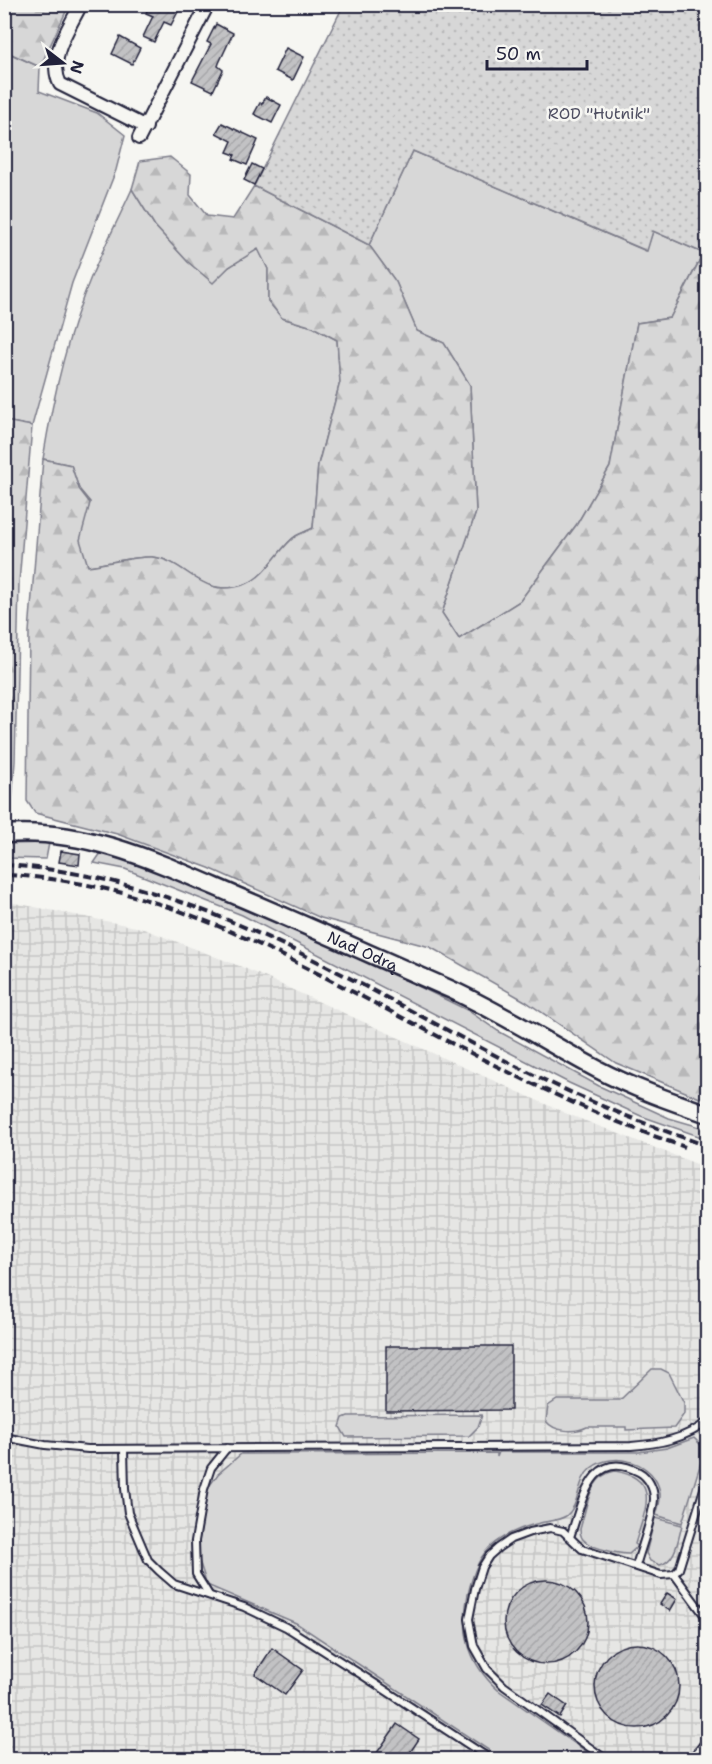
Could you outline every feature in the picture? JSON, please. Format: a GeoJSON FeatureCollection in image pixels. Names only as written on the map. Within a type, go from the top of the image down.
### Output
{"type":"FeatureCollection","features":[{"type":"Feature","properties":{"kind":"street"},"geometry":{"type":"LineString","coordinates":[[81,4],[58,51],[55,73],[60,84],[143,133],[208,4]]}},
{"type":"Feature","properties":{"kind":"street","name":"Nad Odrą"},"geometry":{"type":"LineString","coordinates":[[4,834],[42,832],[70,836],[98,842],[156,862],[460,993],[609,1075],[658,1097],[708,1114]]}},
{"type":"Feature","properties":{"kind":"lane"},"geometry":{"type":"LineString","coordinates":[[4,1437],[45,1445],[88,1449],[631,1446],[664,1442],[707,1424]]}},
{"type":"Feature","properties":{"kind":"lane"},"geometry":{"type":"LineString","coordinates":[[209,1595],[196,1574],[195,1541],[204,1489],[211,1468],[227,1448]]}},
{"type":"Feature","properties":{"kind":"lane"},"geometry":{"type":"LineString","coordinates":[[124,1449],[128,1513],[148,1560],[174,1584],[244,1607],[286,1627],[492,1760]]}},
{"type":"Feature","properties":{"kind":"lane"},"geometry":{"type":"LineString","coordinates":[[570,1538],[594,1475],[611,1465],[634,1469],[650,1482],[654,1499],[636,1566]]}},
{"type":"Feature","properties":{"kind":"lane"},"geometry":{"type":"LineString","coordinates":[[606,1760],[504,1686],[487,1669],[474,1646],[469,1619],[482,1567],[489,1556],[511,1539],[550,1528],[563,1531],[582,1549],[661,1575],[674,1574],[679,1569],[708,1476]]}},
{"type":"Feature","properties":{"kind":"lane"},"geometry":{"type":"LineString","coordinates":[[674,1574],[708,1620]]}},
{"type":"Feature","properties":{"kind":"lane"},"geometry":{"type":"LineString","coordinates":[[689,1760],[708,1738]]}},
{"type":"Feature","properties":{"kind":"shaded area"},"geometry":{"type":"Polygon","coordinates":[[[4,901],[141,928],[242,967],[565,1113],[707,1168],[707,1759],[5,1759],[4,901]]]}},
{"type":"Feature","properties":{"kind":"green space"},"geometry":{"type":"Polygon","coordinates":[[[5,4],[69,5],[40,67],[5,51],[5,4]]]}},
{"type":"Feature","properties":{"kind":"green space","name":"ROD \"Hutnik\""},"geometry":{"type":"Polygon","coordinates":[[[344,4],[707,5],[708,246],[703,253],[653,231],[647,251],[413,151],[369,245],[254,186],[344,4]]]}},
{"type":"Feature","properties":{"kind":"green space"},"geometry":{"type":"Polygon","coordinates":[[[4,51],[40,67],[39,91],[97,113],[125,135],[116,170],[72,283],[32,426],[5,421],[4,51]]]}},
{"type":"Feature","properties":{"kind":"green space"},"geometry":{"type":"Polygon","coordinates":[[[413,151],[646,251],[653,231],[703,253],[670,318],[637,323],[610,467],[577,524],[520,601],[459,639],[442,613],[476,512],[470,385],[444,343],[417,331],[396,282],[369,245],[413,151]]]}},
{"type":"Feature","properties":{"kind":"green space"},"geometry":{"type":"Polygon","coordinates":[[[170,157],[191,174],[190,195],[207,216],[233,219],[254,186],[369,245],[396,282],[417,331],[444,343],[470,385],[476,512],[442,613],[459,639],[520,601],[577,524],[610,467],[637,323],[670,318],[707,246],[707,1101],[616,1063],[525,1001],[430,947],[321,918],[209,868],[117,834],[35,813],[27,801],[29,632],[43,459],[71,465],[79,489],[90,503],[80,540],[88,566],[152,557],[175,565],[206,584],[230,588],[254,580],[290,541],[313,528],[318,465],[340,382],[337,340],[313,327],[282,318],[268,301],[268,269],[258,249],[229,267],[213,283],[188,262],[155,226],[132,189],[140,161],[170,157]]]}},
{"type":"Feature","properties":{"kind":"green space"},"geometry":{"type":"Polygon","coordinates":[[[132,189],[155,226],[188,262],[213,282],[229,267],[258,248],[268,269],[268,301],[282,318],[313,327],[337,340],[340,382],[318,465],[313,528],[290,541],[261,575],[246,584],[230,588],[206,584],[175,565],[152,557],[88,566],[79,540],[90,502],[79,489],[71,465],[43,459],[56,389],[82,299],[132,189]]]}},
{"type":"Feature","properties":{"kind":"green space"},"geometry":{"type":"Polygon","coordinates":[[[5,421],[32,426],[19,583],[15,761],[12,802],[5,811],[5,421]]]}},
{"type":"Feature","properties":{"kind":"green space"},"geometry":{"type":"Polygon","coordinates":[[[49,843],[46,859],[5,858],[5,844],[49,843]]]}},
{"type":"Feature","properties":{"kind":"green space"},"geometry":{"type":"Polygon","coordinates":[[[101,853],[162,872],[373,964],[467,1010],[498,1031],[599,1086],[669,1118],[707,1129],[707,1139],[641,1116],[569,1083],[242,915],[125,869],[94,863],[101,853]]]}},
{"type":"Feature","properties":{"kind":"green space"},"geometry":{"type":"Polygon","coordinates":[[[652,1369],[661,1369],[669,1373],[684,1403],[684,1414],[674,1428],[626,1430],[626,1427],[587,1427],[565,1430],[554,1427],[546,1421],[548,1406],[557,1400],[620,1400],[652,1369]]]}},
{"type":"Feature","properties":{"kind":"green space"},"geometry":{"type":"Polygon","coordinates":[[[482,1415],[478,1427],[469,1436],[346,1437],[340,1427],[343,1418],[348,1416],[482,1415]]]}},
{"type":"Feature","properties":{"kind":"green space"},"geometry":{"type":"Polygon","coordinates":[[[694,1438],[703,1447],[700,1458],[702,1459],[682,1523],[656,1515],[660,1493],[651,1473],[633,1462],[611,1460],[600,1463],[586,1473],[574,1505],[566,1516],[525,1527],[502,1538],[485,1553],[472,1578],[465,1615],[466,1629],[472,1655],[487,1679],[498,1690],[597,1759],[502,1759],[296,1623],[207,1585],[197,1554],[206,1496],[210,1485],[218,1474],[241,1454],[497,1453],[497,1457],[499,1452],[639,1452],[667,1448],[694,1438]]]}},
{"type":"Feature","properties":{"kind":"green space"},"geometry":{"type":"Polygon","coordinates":[[[615,1471],[630,1475],[640,1481],[645,1489],[645,1509],[635,1544],[638,1546],[629,1554],[613,1552],[589,1544],[583,1540],[580,1533],[587,1502],[594,1485],[606,1474],[615,1471]]]}},
{"type":"Feature","properties":{"kind":"green space"},"geometry":{"type":"Polygon","coordinates":[[[655,1518],[682,1525],[673,1555],[660,1565],[650,1561],[646,1553],[655,1518]]]}},
{"type":"Feature","properties":{"kind":"building"},"geometry":{"type":"Polygon","coordinates":[[[150,4],[182,4],[171,25],[164,22],[154,42],[143,37],[153,16],[146,13],[150,4]]]}},
{"type":"Feature","properties":{"kind":"building"},"geometry":{"type":"Polygon","coordinates":[[[216,24],[233,33],[219,63],[218,66],[223,70],[213,91],[192,81],[211,44],[207,42],[216,24]]]}},
{"type":"Feature","properties":{"kind":"building"},"geometry":{"type":"Polygon","coordinates":[[[120,37],[140,48],[132,64],[112,54],[120,37]]]}},
{"type":"Feature","properties":{"kind":"building"},"geometry":{"type":"Polygon","coordinates":[[[286,48],[304,57],[293,80],[275,71],[286,48]]]}},
{"type":"Feature","properties":{"kind":"building"},"geometry":{"type":"Polygon","coordinates":[[[266,97],[281,105],[272,123],[254,114],[266,97]]]}},
{"type":"Feature","properties":{"kind":"building"},"geometry":{"type":"Polygon","coordinates":[[[222,123],[258,140],[247,165],[233,159],[235,155],[227,152],[232,141],[216,133],[222,123]]]}},
{"type":"Feature","properties":{"kind":"building"},"geometry":{"type":"Polygon","coordinates":[[[252,164],[262,169],[254,185],[244,180],[252,164]]]}},
{"type":"Feature","properties":{"kind":"building"},"geometry":{"type":"Polygon","coordinates":[[[61,851],[80,854],[79,865],[59,862],[61,851]]]}},
{"type":"Feature","properties":{"kind":"building"},"geometry":{"type":"Polygon","coordinates":[[[386,1346],[511,1346],[511,1410],[386,1411],[386,1346]]]}},
{"type":"Feature","properties":{"kind":"building"},"geometry":{"type":"Polygon","coordinates":[[[538,1580],[554,1580],[570,1587],[581,1598],[588,1614],[585,1638],[576,1652],[554,1664],[538,1664],[522,1657],[511,1646],[504,1630],[504,1614],[511,1598],[522,1587],[538,1580]]]}},
{"type":"Feature","properties":{"kind":"building"},"geometry":{"type":"Polygon","coordinates":[[[667,1593],[677,1599],[670,1611],[660,1604],[667,1593]]]}},
{"type":"Feature","properties":{"kind":"building"},"geometry":{"type":"Polygon","coordinates":[[[629,1644],[645,1644],[661,1651],[672,1662],[679,1678],[676,1702],[667,1716],[645,1728],[629,1728],[613,1721],[602,1710],[595,1694],[595,1678],[602,1662],[613,1651],[629,1644]]]}},
{"type":"Feature","properties":{"kind":"building"},"geometry":{"type":"Polygon","coordinates":[[[272,1648],[303,1670],[285,1695],[255,1674],[272,1648]]]}},
{"type":"Feature","properties":{"kind":"building"},"geometry":{"type":"Polygon","coordinates":[[[550,1694],[567,1706],[560,1717],[542,1705],[550,1694]]]}},
{"type":"Feature","properties":{"kind":"building"},"geometry":{"type":"Polygon","coordinates":[[[397,1724],[419,1739],[405,1760],[372,1760],[397,1724]]]}},
{"type":"Feature","properties":{"kind":"railway"},"geometry":{"type":"LineString","coordinates":[[4,865],[70,873],[134,887],[195,907],[314,960],[568,1091],[623,1115],[708,1146]]}},
{"type":"Feature","properties":{"kind":"railway"},"geometry":{"type":"LineString","coordinates":[[7,875],[59,880],[108,889],[201,919],[246,938],[568,1100],[645,1133],[685,1147]]}}]}
